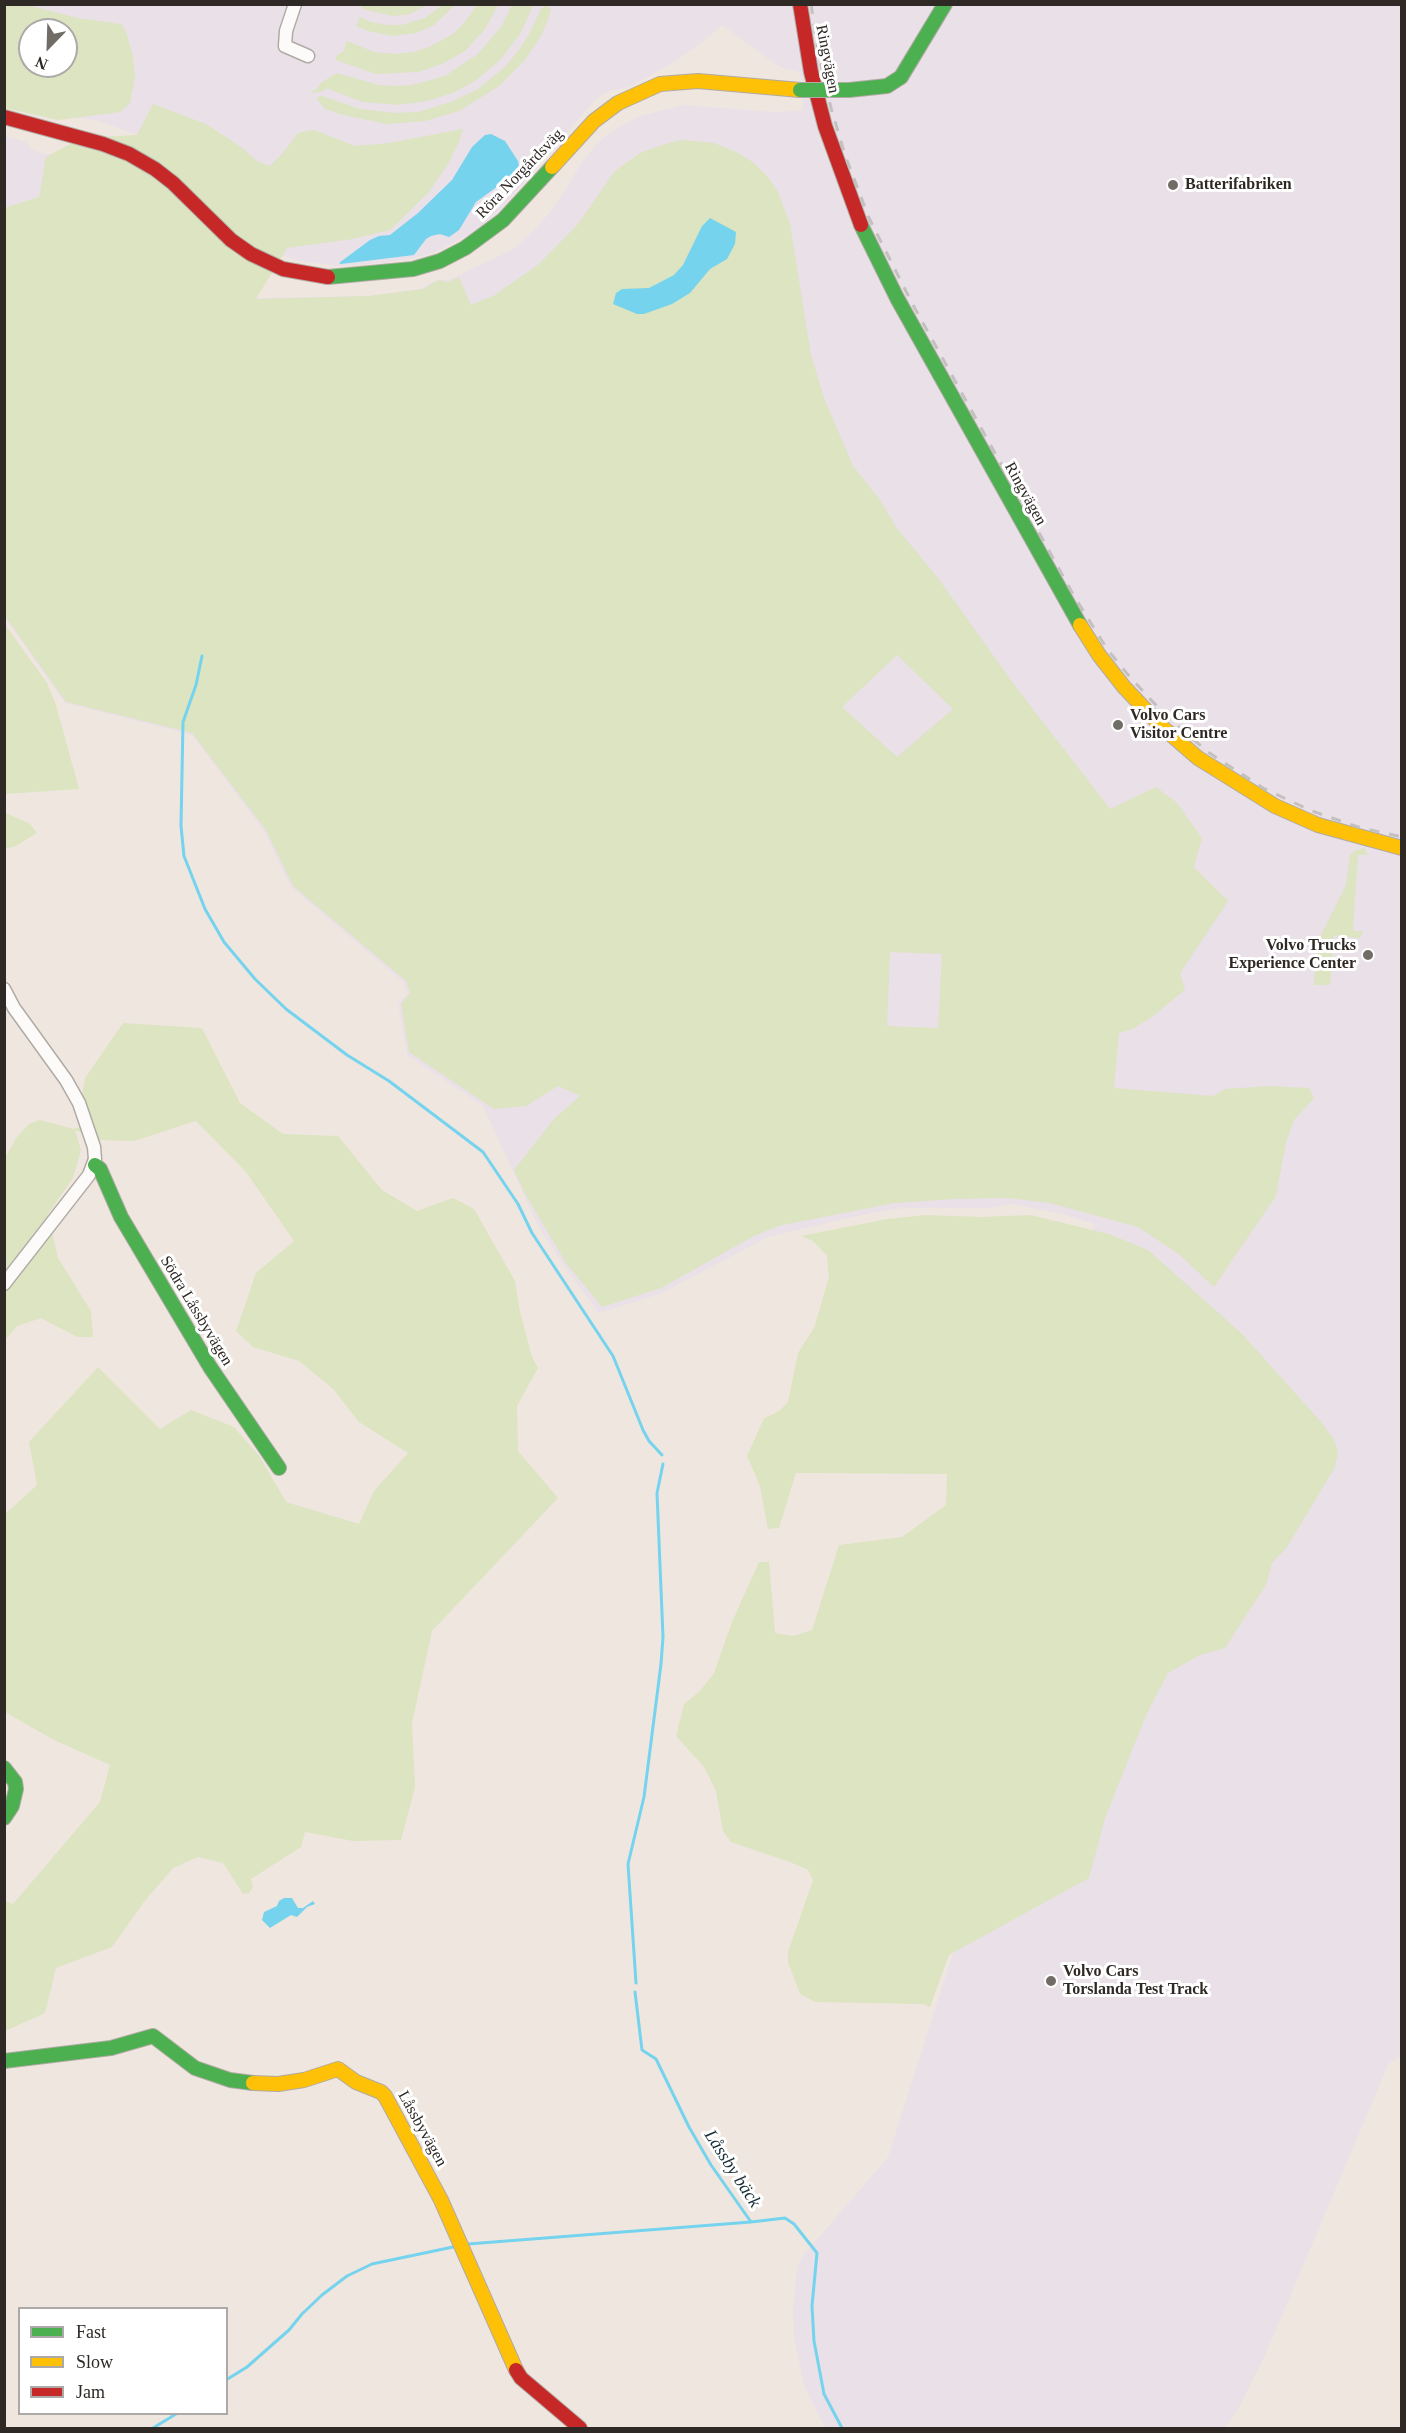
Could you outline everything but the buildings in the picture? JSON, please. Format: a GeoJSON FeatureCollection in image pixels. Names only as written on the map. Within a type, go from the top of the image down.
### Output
{"type":"FeatureCollection","features":[{"type":"Feature","properties":{"kind":"street"},"geometry":{"type":"LineString","coordinates":[[295,4],[286,31],[285,46],[308,56]]}},
{"type":"Feature","properties":{"kind":"street","name":"Ringvägen"},"geometry":{"type":"LineString","coordinates":[[800,4],[811,72],[825,126],[860,223],[884,273],[983,454],[1071,611],[1099,655],[1129,693],[1161,726],[1191,752],[1226,777],[1275,806],[1318,825],[1401,848]]}},
{"type":"Feature","properties":{"kind":"street","name":"Röra Norgårdsväg"},"geometry":{"type":"LineString","coordinates":[[4,117],[103,144],[129,154],[155,169],[172,183],[231,240],[251,254],[283,269],[331,277],[413,269],[440,261],[465,248],[503,219],[594,121],[618,103],[643,90],[660,84],[698,81],[800,90],[849,90],[887,86],[901,77],[945,4]]}},
{"type":"Feature","properties":{"kind":"street"},"geometry":{"type":"LineString","coordinates":[[4,988],[14,1008],[66,1080],[79,1103],[94,1147],[95,1165],[4,1284]]}},
{"type":"Feature","properties":{"kind":"street","name":"Södra Låssbyvägen"},"geometry":{"type":"LineString","coordinates":[[95,1165],[100,1169],[121,1217],[210,1367],[279,1468]]}},
{"type":"Feature","properties":{"kind":"street"},"geometry":{"type":"LineString","coordinates":[[4,1768],[15,1782],[16,1789],[12,1806],[4,1818]]}},
{"type":"Feature","properties":{"kind":"street","name":"Låssbyvägen"},"geometry":{"type":"LineString","coordinates":[[4,2061],[111,2048],[153,2036],[195,2068],[230,2080],[253,2084],[278,2084],[304,2080],[338,2069],[356,2082],[381,2092],[441,2200],[516,2370],[521,2378],[580,2428]]}},
{"type":"Feature","properties":{"kind":"shaded area"},"geometry":{"type":"Polygon","coordinates":[[[5,5],[1401,5],[1401,2056],[1389,2063],[1266,2353],[1237,2411],[1225,2428],[825,2428],[804,2385],[794,2338],[793,2310],[797,2269],[801,2258],[888,2157],[952,1956],[971,1831],[1094,1224],[1063,1214],[1012,1204],[990,1208],[904,1208],[871,1213],[768,1237],[660,1294],[599,1313],[563,1265],[537,1224],[483,1106],[407,1055],[398,1003],[408,994],[402,981],[291,887],[264,831],[192,735],[65,703],[5,618],[4,136],[26,142],[32,150],[58,157],[254,280],[257,298],[368,296],[420,289],[439,279],[448,280],[512,250],[550,212],[595,146],[609,133],[640,116],[682,105],[776,112],[802,110],[802,82],[799,72],[779,67],[722,25],[677,60],[630,87],[609,91],[595,100],[501,209],[475,231],[436,252],[414,258],[340,266],[304,262],[277,254],[147,138],[95,120],[63,116],[5,103],[5,5]]]}},
{"type":"Feature","properties":{"kind":"green space"},"geometry":{"type":"Polygon","coordinates":[[[5,4],[27,5],[78,18],[121,24],[126,32],[133,56],[135,77],[130,103],[120,112],[58,120],[5,108],[5,4]]]}},
{"type":"Feature","properties":{"kind":"green space"},"geometry":{"type":"Polygon","coordinates":[[[363,4],[427,5],[410,14],[393,16],[361,8],[363,4]]]}},
{"type":"Feature","properties":{"kind":"green space"},"geometry":{"type":"Polygon","coordinates":[[[442,5],[455,5],[434,25],[416,33],[393,36],[356,26],[360,17],[371,22],[401,25],[425,18],[442,5]]]}},
{"type":"Feature","properties":{"kind":"green space"},"geometry":{"type":"Polygon","coordinates":[[[477,5],[498,5],[485,29],[465,51],[442,64],[418,72],[376,74],[336,60],[335,57],[344,51],[347,41],[374,52],[395,54],[414,52],[429,47],[453,34],[477,5]]]}},
{"type":"Feature","properties":{"kind":"green space"},"geometry":{"type":"Polygon","coordinates":[[[512,5],[539,5],[533,6],[520,34],[499,61],[475,81],[453,93],[427,101],[398,105],[363,102],[326,88],[324,91],[312,93],[311,91],[316,90],[322,82],[337,73],[378,85],[395,86],[412,85],[445,76],[478,54],[501,27],[512,5]]]}},
{"type":"Feature","properties":{"kind":"green space"},"geometry":{"type":"Polygon","coordinates":[[[546,5],[551,9],[549,17],[541,36],[524,61],[499,86],[459,111],[425,121],[387,124],[325,109],[317,99],[322,96],[360,109],[395,113],[418,112],[451,102],[478,89],[504,68],[528,36],[541,9],[546,5]]]}},
{"type":"Feature","properties":{"kind":"green space"},"geometry":{"type":"Polygon","coordinates":[[[153,104],[206,124],[241,147],[257,161],[270,166],[298,133],[314,130],[355,146],[389,143],[463,129],[448,164],[428,193],[390,230],[353,239],[287,248],[256,299],[368,296],[423,289],[439,280],[448,282],[459,277],[471,305],[495,295],[539,264],[578,224],[615,171],[640,153],[682,140],[714,143],[738,153],[754,163],[767,176],[778,192],[790,224],[811,355],[824,398],[853,466],[880,500],[896,527],[938,578],[1012,682],[1110,809],[1156,787],[1177,803],[1202,838],[1194,867],[1228,901],[1180,973],[1185,990],[1153,1016],[1133,1029],[1119,1033],[1114,1088],[1213,1096],[1226,1089],[1269,1086],[1309,1088],[1314,1098],[1294,1120],[1286,1142],[1276,1196],[1214,1287],[1180,1255],[1138,1227],[1050,1203],[1007,1198],[954,1199],[894,1203],[778,1226],[752,1237],[661,1288],[602,1307],[566,1263],[523,1190],[514,1170],[554,1119],[580,1096],[558,1086],[526,1106],[494,1109],[409,1052],[401,1004],[410,993],[406,981],[293,886],[266,830],[192,733],[66,702],[5,616],[4,208],[39,197],[46,157],[82,138],[137,135],[153,104]],[[897,655],[842,707],[897,757],[953,709],[897,655]],[[890,952],[887,1026],[938,1028],[942,954],[890,952]]]}},
{"type":"Feature","properties":{"kind":"green space"},"geometry":{"type":"Polygon","coordinates":[[[4,623],[47,683],[56,705],[79,789],[5,794],[4,623]]]}},
{"type":"Feature","properties":{"kind":"green space"},"geometry":{"type":"Polygon","coordinates":[[[4,812],[30,824],[37,833],[16,846],[5,849],[4,812]]]}},
{"type":"Feature","properties":{"kind":"green space"},"geometry":{"type":"Polygon","coordinates":[[[1364,848],[1368,855],[1358,855],[1353,931],[1363,931],[1360,938],[1334,936],[1330,985],[1314,985],[1320,937],[1346,885],[1350,855],[1364,848]]]}},
{"type":"Feature","properties":{"kind":"green space"},"geometry":{"type":"Polygon","coordinates":[[[123,1023],[202,1028],[240,1103],[283,1134],[338,1136],[382,1190],[417,1211],[453,1198],[474,1209],[515,1281],[520,1312],[532,1357],[538,1368],[517,1406],[518,1451],[558,1498],[432,1631],[412,1723],[415,1787],[401,1840],[353,1841],[305,1832],[301,1847],[251,1879],[253,1887],[249,1893],[243,1894],[223,1863],[198,1857],[173,1868],[144,1902],[112,1947],[56,1968],[45,2013],[5,2031],[5,1901],[13,1904],[100,1802],[110,1765],[54,1740],[5,1712],[5,1514],[37,1485],[29,1442],[98,1367],[160,1429],[191,1410],[234,1427],[260,1457],[286,1502],[359,1524],[374,1491],[408,1453],[359,1422],[333,1389],[299,1361],[253,1347],[236,1331],[256,1273],[294,1241],[246,1172],[196,1121],[134,1141],[98,1140],[75,1130],[81,1150],[73,1178],[48,1214],[58,1258],[91,1311],[93,1337],[77,1337],[41,1318],[17,1326],[5,1340],[5,1158],[17,1137],[29,1124],[40,1120],[74,1129],[93,1123],[82,1096],[85,1078],[123,1023]]]}},
{"type":"Feature","properties":{"kind":"green space"},"geometry":{"type":"Polygon","coordinates":[[[926,1215],[981,1217],[1030,1215],[1109,1234],[1148,1250],[1242,1334],[1322,1423],[1334,1440],[1338,1452],[1335,1467],[1287,1547],[1272,1563],[1266,1585],[1225,1648],[1200,1655],[1168,1673],[1146,1715],[1105,1818],[1089,1878],[949,1955],[930,2007],[923,2004],[815,2002],[800,1994],[788,1962],[788,1952],[813,1880],[808,1870],[731,1842],[723,1831],[716,1791],[704,1767],[676,1736],[684,1704],[699,1692],[714,1673],[732,1622],[759,1562],[769,1562],[775,1633],[794,1636],[812,1630],[839,1545],[902,1537],[946,1505],[947,1474],[796,1473],[779,1528],[768,1529],[760,1486],[747,1456],[764,1418],[778,1412],[788,1402],[798,1353],[814,1328],[829,1277],[827,1256],[813,1241],[801,1236],[887,1219],[926,1215]]]}},
{"type":"Feature","properties":{"kind":"water"},"geometry":{"type":"Polygon","coordinates":[[[491,134],[505,141],[518,161],[519,167],[509,178],[476,202],[459,230],[449,237],[440,234],[431,236],[414,255],[339,263],[370,240],[390,235],[418,213],[452,180],[472,147],[485,135],[491,134]]]}},
{"type":"Feature","properties":{"kind":"water"},"geometry":{"type":"Polygon","coordinates":[[[710,218],[736,232],[735,244],[727,259],[710,269],[690,293],[672,304],[644,314],[637,314],[613,304],[616,293],[622,289],[649,288],[674,275],[683,265],[702,226],[710,218]]]}},
{"type":"Feature","properties":{"kind":"water"},"geometry":{"type":"Polygon","coordinates":[[[284,1898],[292,1898],[298,1908],[303,1908],[313,1901],[315,1904],[307,1907],[297,1917],[291,1915],[270,1928],[262,1920],[264,1912],[277,1906],[284,1898]]]}},
{"type":"Feature","properties":{"kind":"waterway"},"geometry":{"type":"LineString","coordinates":[[202,656],[196,685],[183,722],[181,826],[184,856],[205,909],[224,942],[255,979],[286,1009],[347,1055],[389,1081],[483,1152],[518,1204],[532,1233],[613,1356],[643,1430],[649,1441],[662,1455]]}},
{"type":"Feature","properties":{"kind":"waterway"},"geometry":{"type":"LineString","coordinates":[[636,1983],[628,1864],[644,1797],[661,1664],[663,1637],[657,1493],[663,1464]]}},
{"type":"Feature","properties":{"kind":"waterway","name":"Låssby bäck"},"geometry":{"type":"LineString","coordinates":[[635,1992],[642,2050],[656,2059],[689,2127],[711,2165],[751,2222],[785,2218],[794,2224],[817,2253],[812,2306],[814,2341],[824,2394],[842,2428]]}},
{"type":"Feature","properties":{"kind":"waterway"},"geometry":{"type":"LineString","coordinates":[[468,2244],[751,2222]]}},
{"type":"Feature","properties":{"kind":"waterway"},"geometry":{"type":"LineString","coordinates":[[228,2379],[247,2367],[289,2330],[322,2295],[347,2276],[372,2264],[453,2247]]}},
{"type":"Feature","properties":{"kind":"waterway"},"geometry":{"type":"LineString","coordinates":[[153,2428],[174,2415]]}},
{"type":"Feature","properties":{"kind":"railway"},"geometry":{"type":"LineString","coordinates":[[811,4],[818,52],[831,108],[845,155],[869,218],[913,305],[1074,596],[1107,649],[1166,716],[1208,752],[1263,788],[1312,811],[1358,827],[1402,837]]}},
{"type":"Feature","properties":{"kind":"traffic: fast"},"geometry":{"type":"LineString","coordinates":[[849,90],[887,86],[901,77],[945,4]]}},
{"type":"Feature","properties":{"kind":"traffic: fast"},"geometry":{"type":"LineString","coordinates":[[800,90],[849,90]]}},
{"type":"Feature","properties":{"kind":"traffic: fast"},"geometry":{"type":"LineString","coordinates":[[328,277],[413,269],[440,261],[465,248],[503,220],[552,167]]}},
{"type":"Feature","properties":{"kind":"traffic: fast"},"geometry":{"type":"LineString","coordinates":[[861,225],[897,298],[1080,625]]}},
{"type":"Feature","properties":{"kind":"traffic: fast"},"geometry":{"type":"LineString","coordinates":[[95,1165],[100,1169],[121,1217],[210,1367],[279,1468]]}},
{"type":"Feature","properties":{"kind":"traffic: fast"},"geometry":{"type":"LineString","coordinates":[[4,1768],[15,1782],[16,1789],[12,1806],[4,1818]]}},
{"type":"Feature","properties":{"kind":"traffic: fast"},"geometry":{"type":"LineString","coordinates":[[4,2061],[111,2048],[153,2036],[195,2068],[230,2080],[253,2083]]}},
{"type":"Feature","properties":{"kind":"traffic: slow"},"geometry":{"type":"LineString","coordinates":[[552,167],[594,121],[618,103],[660,84],[698,81],[800,90]]}},
{"type":"Feature","properties":{"kind":"traffic: slow"},"geometry":{"type":"LineString","coordinates":[[1080,625],[1099,655],[1124,687],[1161,726],[1198,758],[1275,806],[1318,825],[1402,848]]}},
{"type":"Feature","properties":{"kind":"traffic: slow"},"geometry":{"type":"LineString","coordinates":[[253,2083],[278,2084],[304,2080],[338,2069],[356,2082],[381,2092],[385,2096],[441,2200],[516,2370]]}},
{"type":"Feature","properties":{"kind":"traffic: jam"},"geometry":{"type":"LineString","coordinates":[[800,4],[811,72],[825,126],[861,225]]}},
{"type":"Feature","properties":{"kind":"traffic: jam"},"geometry":{"type":"LineString","coordinates":[[4,117],[103,144],[129,154],[173,183],[231,240],[251,254],[283,269],[328,277]]}},
{"type":"Feature","properties":{"kind":"traffic: jam"},"geometry":{"type":"LineString","coordinates":[[516,2370],[521,2378],[580,2428]]}},
{"type":"Feature","properties":{"kind":"place","name":"Batterifabriken"},"geometry":{"type":"Point","coordinates":[1173,185]}},
{"type":"Feature","properties":{"kind":"place","name":"Volvo Cars Visitor Centre"},"geometry":{"type":"Point","coordinates":[1118,725]}},
{"type":"Feature","properties":{"kind":"place","name":"Volvo Trucks Experience Center"},"geometry":{"type":"Point","coordinates":[1368,955]}},
{"type":"Feature","properties":{"kind":"place","name":"Volvo Cars Torslanda Test Track"},"geometry":{"type":"Point","coordinates":[1051,1981]}}]}
